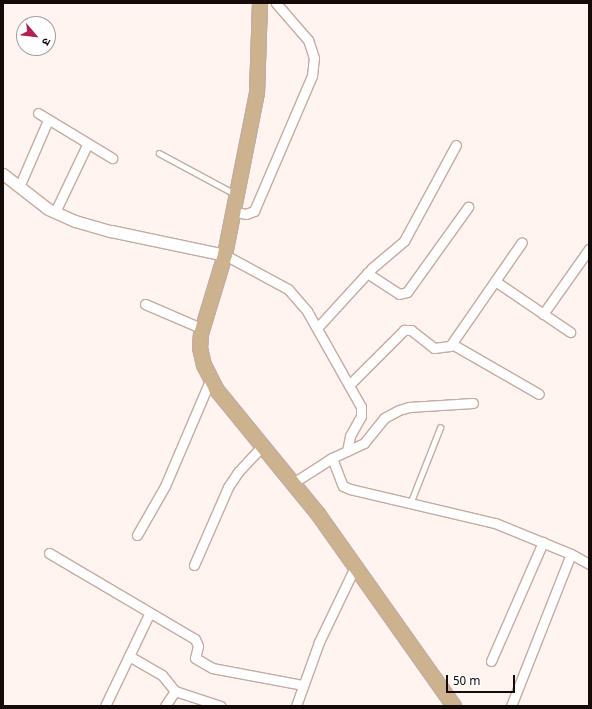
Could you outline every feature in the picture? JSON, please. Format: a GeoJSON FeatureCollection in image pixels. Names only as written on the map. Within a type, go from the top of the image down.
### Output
{"type":"FeatureCollection","features":[{"type":"Feature","properties":{"kind":"main road"},"geometry":{"type":"LineString","coordinates":[[260,3],[258,93],[235,212],[225,255],[203,329],[200,348],[216,389],[293,484],[355,567],[454,706]]}},
{"type":"Feature","properties":{"kind":"street"},"geometry":{"type":"LineString","coordinates":[[235,212],[246,214],[254,211],[312,76],[314,58],[308,40],[276,3]]}},
{"type":"Feature","properties":{"kind":"street"},"geometry":{"type":"LineString","coordinates":[[38,113],[87,145],[112,158]]}},
{"type":"Feature","properties":{"kind":"street"},"geometry":{"type":"LineString","coordinates":[[19,187],[48,120]]}},
{"type":"Feature","properties":{"kind":"street"},"geometry":{"type":"LineString","coordinates":[[55,212],[87,145]]}},
{"type":"Feature","properties":{"kind":"street"},"geometry":{"type":"LineString","coordinates":[[317,328],[367,274],[404,241],[456,145]]}},
{"type":"Feature","properties":{"kind":"street"},"geometry":{"type":"LineString","coordinates":[[3,174],[55,212],[111,231],[225,255],[288,289],[317,328],[363,412],[350,436],[347,451]]}},
{"type":"Feature","properties":{"kind":"street"},"geometry":{"type":"LineString","coordinates":[[367,274],[399,294],[407,292],[468,207]]}},
{"type":"Feature","properties":{"kind":"street"},"geometry":{"type":"LineString","coordinates":[[452,344],[522,242]]}},
{"type":"Feature","properties":{"kind":"street"},"geometry":{"type":"LineString","coordinates":[[543,314],[589,249]]}},
{"type":"Feature","properties":{"kind":"street"},"geometry":{"type":"LineString","coordinates":[[495,281],[570,332]]}},
{"type":"Feature","properties":{"kind":"street"},"geometry":{"type":"LineString","coordinates":[[145,304],[203,329]]}},
{"type":"Feature","properties":{"kind":"street"},"geometry":{"type":"LineString","coordinates":[[349,385],[404,330],[411,330],[434,348],[452,344],[539,394]]}},
{"type":"Feature","properties":{"kind":"street"},"geometry":{"type":"LineString","coordinates":[[138,535],[165,486],[211,378]]}},
{"type":"Feature","properties":{"kind":"street"},"geometry":{"type":"LineString","coordinates":[[293,484],[332,458],[364,443],[384,418],[399,410],[422,406],[473,403]]}},
{"type":"Feature","properties":{"kind":"street"},"geometry":{"type":"LineString","coordinates":[[194,565],[228,487],[238,472],[262,446]]}},
{"type":"Feature","properties":{"kind":"street"},"geometry":{"type":"LineString","coordinates":[[332,458],[343,486],[410,504],[495,523],[544,542],[589,564]]}},
{"type":"Feature","properties":{"kind":"street"},"geometry":{"type":"LineString","coordinates":[[491,662],[544,542]]}},
{"type":"Feature","properties":{"kind":"street"},"geometry":{"type":"LineString","coordinates":[[49,553],[149,614],[195,639],[198,646],[195,658],[212,668],[303,685]]}},
{"type":"Feature","properties":{"kind":"street"},"geometry":{"type":"LineString","coordinates":[[511,706],[571,554]]}},
{"type":"Feature","properties":{"kind":"street"},"geometry":{"type":"LineString","coordinates":[[296,706],[319,642],[355,567]]}},
{"type":"Feature","properties":{"kind":"street"},"geometry":{"type":"LineString","coordinates":[[105,706],[149,614]]}},
{"type":"Feature","properties":{"kind":"street"},"geometry":{"type":"LineString","coordinates":[[129,656],[162,675],[175,692],[216,705]]}},
{"type":"Feature","properties":{"kind":"street"},"geometry":{"type":"LineString","coordinates":[[165,706],[175,692]]}},
{"type":"Feature","properties":{"kind":"lane"},"geometry":{"type":"LineString","coordinates":[[159,153],[238,196]]}},
{"type":"Feature","properties":{"kind":"lane"},"geometry":{"type":"LineString","coordinates":[[410,504],[440,428]]}}]}
